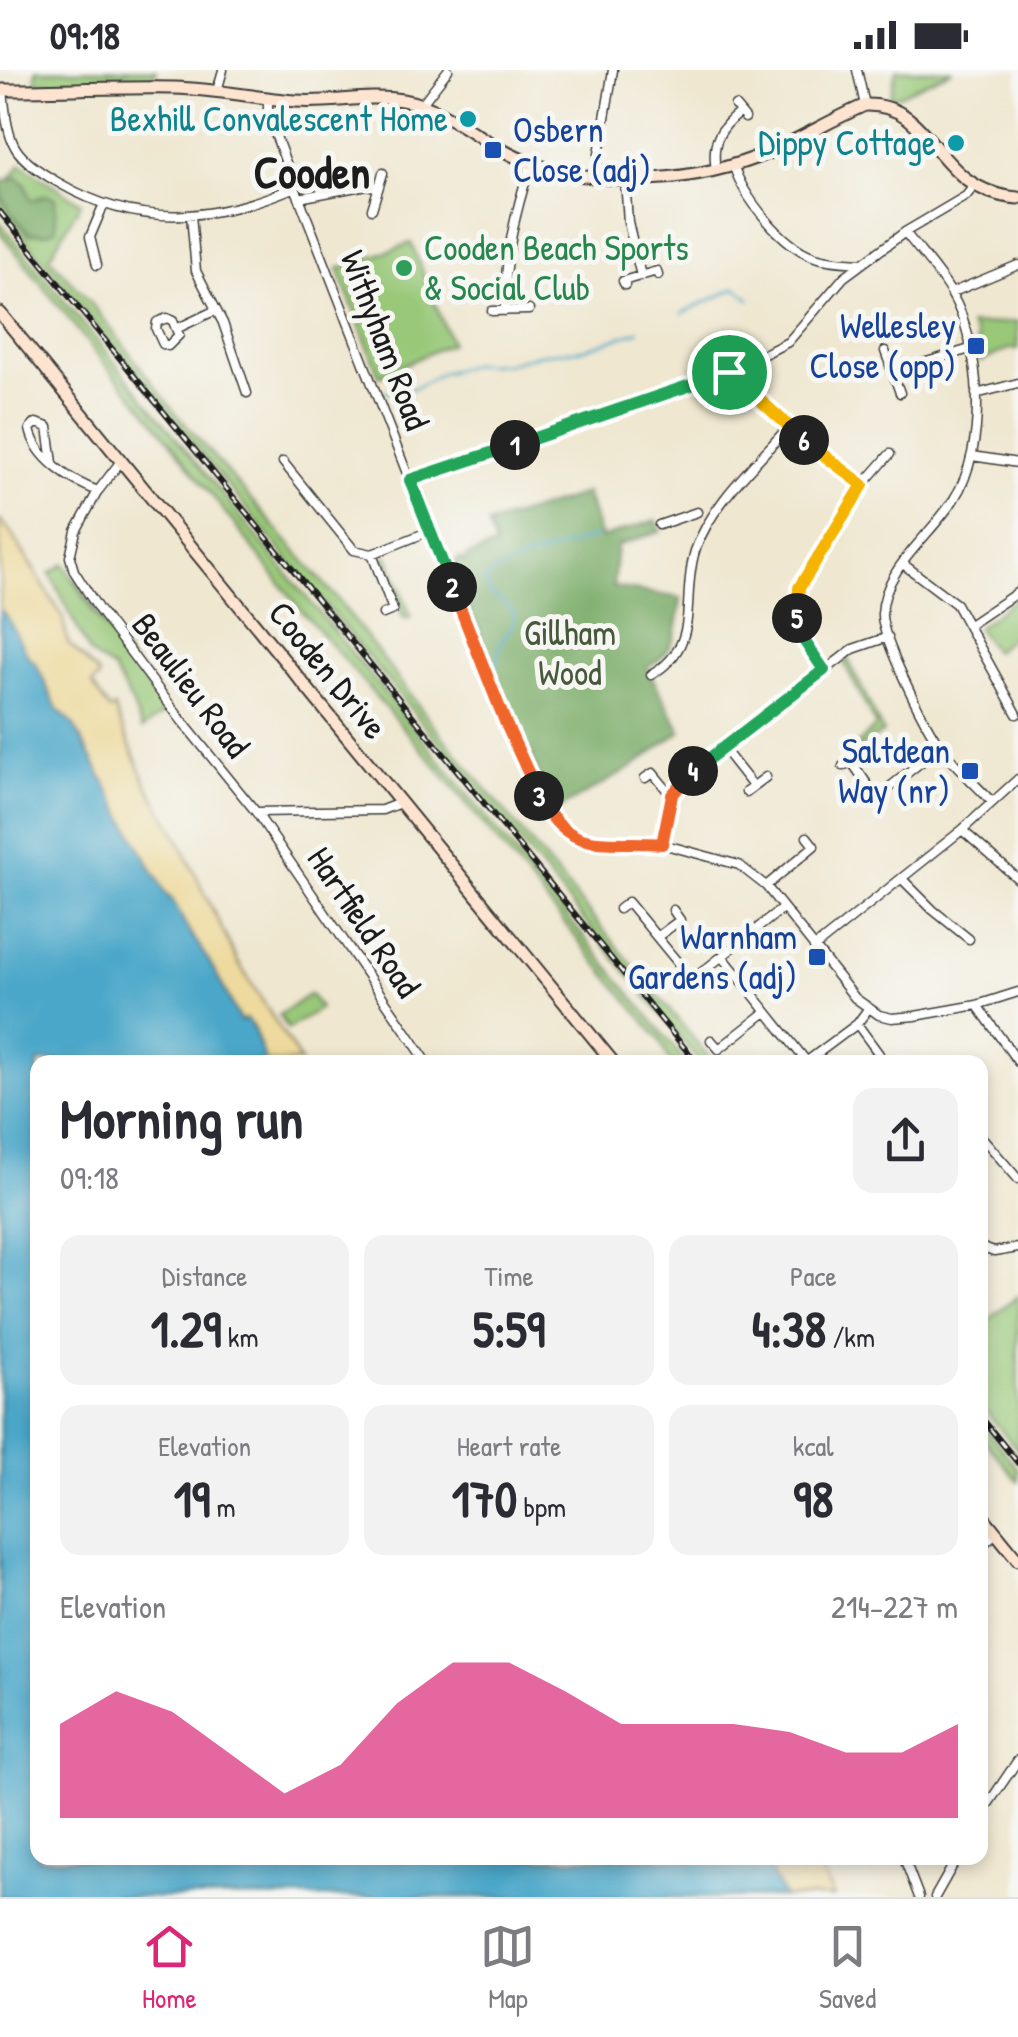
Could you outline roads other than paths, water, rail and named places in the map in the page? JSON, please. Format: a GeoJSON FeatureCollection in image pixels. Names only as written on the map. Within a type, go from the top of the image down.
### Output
{"type":"FeatureCollection","features":[{"type":"Feature","properties":{"kind":"main road"},"geometry":{"type":"LineString","coordinates":[[2,90],[174,88],[324,102],[375,98],[421,105],[530,163],[595,178],[626,179],[658,178],[733,164],[772,151],[865,105],[886,106],[903,112],[952,170],[974,186],[991,194],[1018,198]]}},
{"type":"Feature","properties":{"kind":"main road","name":"Cooden Drive"},"geometry":{"type":"LineString","coordinates":[[0,313],[607,1055]]}},
{"type":"Feature","properties":{"kind":"main road"},"geometry":{"type":"LineString","coordinates":[[988,1523],[1018,1560]]}},
{"type":"Feature","properties":{"kind":"street"},"geometry":{"type":"LineString","coordinates":[[217,91],[223,70]]}},
{"type":"Feature","properties":{"kind":"street"},"geometry":{"type":"LineString","coordinates":[[421,105],[448,70]]}},
{"type":"Feature","properties":{"kind":"street"},"geometry":{"type":"LineString","coordinates":[[595,178],[613,70]]}},
{"type":"Feature","properties":{"kind":"street"},"geometry":{"type":"LineString","coordinates":[[857,70],[865,105]]}},
{"type":"Feature","properties":{"kind":"street"},"geometry":{"type":"LineString","coordinates":[[2,90],[9,131],[18,151],[46,175],[103,206],[136,213],[191,215],[246,206],[295,186]]}},
{"type":"Feature","properties":{"kind":"street","name":"Withyham Road"},"geometry":{"type":"LineString","coordinates":[[268,98],[268,115],[299,198],[430,531],[526,768],[553,820],[573,836],[597,844],[662,844]]}},
{"type":"Feature","properties":{"kind":"street"},"geometry":{"type":"LineString","coordinates":[[716,168],[713,153],[719,132],[740,112]]}},
{"type":"Feature","properties":{"kind":"street"},"geometry":{"type":"LineString","coordinates":[[504,311],[510,230],[530,163]]}},
{"type":"Feature","properties":{"kind":"street"},"geometry":{"type":"LineString","coordinates":[[733,164],[748,198],[799,249],[835,262],[862,263]]}},
{"type":"Feature","properties":{"kind":"street"},"geometry":{"type":"LineString","coordinates":[[372,209],[383,173]]}},
{"type":"Feature","properties":{"kind":"street"},"geometry":{"type":"LineString","coordinates":[[626,179],[628,222],[641,276]]}},
{"type":"Feature","properties":{"kind":"street"},"geometry":{"type":"LineString","coordinates":[[299,198],[368,185],[378,188]]}},
{"type":"Feature","properties":{"kind":"street"},"geometry":{"type":"LineString","coordinates":[[410,480],[729,372],[788,342],[824,299],[862,263],[966,196],[974,186]]}},
{"type":"Feature","properties":{"kind":"street"},"geometry":{"type":"LineString","coordinates":[[97,266],[90,237],[103,206]]}},
{"type":"Feature","properties":{"kind":"street"},"geometry":{"type":"LineString","coordinates":[[191,215],[196,271],[216,310],[246,393]]}},
{"type":"Feature","properties":{"kind":"street"},"geometry":{"type":"LineString","coordinates":[[905,232],[951,292],[970,349],[978,418],[972,456],[954,499],[903,564],[885,598],[883,622],[940,747],[992,802]]}},
{"type":"Feature","properties":{"kind":"street"},"geometry":{"type":"LineString","coordinates":[[951,292],[1018,265]]}},
{"type":"Feature","properties":{"kind":"street"},"geometry":{"type":"LineString","coordinates":[[624,285],[624,281],[657,271],[658,275]]}},
{"type":"Feature","properties":{"kind":"street"},"geometry":{"type":"LineString","coordinates":[[176,328],[216,310]]}},
{"type":"Feature","properties":{"kind":"street"},"geometry":{"type":"LineString","coordinates":[[492,312],[528,310]]}},
{"type":"Feature","properties":{"kind":"street"},"geometry":{"type":"LineString","coordinates":[[892,372],[970,349]]}},
{"type":"Feature","properties":{"kind":"street"},"geometry":{"type":"LineString","coordinates":[[885,350],[900,392]]}},
{"type":"Feature","properties":{"kind":"street"},"geometry":{"type":"LineString","coordinates":[[729,372],[788,428],[863,485]]}},
{"type":"Feature","properties":{"kind":"street"},"geometry":{"type":"LineString","coordinates":[[976,394],[1018,383]]}},
{"type":"Feature","properties":{"kind":"street"},"geometry":{"type":"LineString","coordinates":[[52,463],[48,427],[36,423],[30,436],[52,463],[68,477],[98,491]]}},
{"type":"Feature","properties":{"kind":"street"},"geometry":{"type":"LineString","coordinates":[[650,675],[669,665],[681,647],[694,554],[704,532],[728,497],[788,428]]}},
{"type":"Feature","properties":{"kind":"street"},"geometry":{"type":"LineString","coordinates":[[972,456],[1018,464]]}},
{"type":"Feature","properties":{"kind":"street"},"geometry":{"type":"LineString","coordinates":[[824,670],[801,636],[796,603],[807,572],[863,485],[887,458],[891,470]]}},
{"type":"Feature","properties":{"kind":"street","name":"Beaulieu Road"},"geometry":{"type":"LineString","coordinates":[[121,461],[98,491],[73,542],[70,556],[74,571],[182,721],[256,812]]}},
{"type":"Feature","properties":{"kind":"street"},"geometry":{"type":"LineString","coordinates":[[284,462],[348,545],[372,554],[430,531]]}},
{"type":"Feature","properties":{"kind":"street"},"geometry":{"type":"LineString","coordinates":[[659,526],[697,512]]}},
{"type":"Feature","properties":{"kind":"street"},"geometry":{"type":"LineString","coordinates":[[682,517],[704,532]]}},
{"type":"Feature","properties":{"kind":"street"},"geometry":{"type":"LineString","coordinates":[[372,554],[393,610],[383,614]]}},
{"type":"Feature","properties":{"kind":"street"},"geometry":{"type":"LineString","coordinates":[[903,564],[956,604],[1014,700],[1016,714]]}},
{"type":"Feature","properties":{"kind":"street"},"geometry":{"type":"LineString","coordinates":[[968,624],[1018,592]]}},
{"type":"Feature","properties":{"kind":"street"},"geometry":{"type":"LineString","coordinates":[[888,637],[853,649],[694,770],[672,795],[662,844],[739,865],[766,886],[854,998],[868,1009],[892,1018],[977,1006],[1018,992]]}},
{"type":"Feature","properties":{"kind":"street"},"geometry":{"type":"LineString","coordinates":[[864,800],[882,794],[940,747]]}},
{"type":"Feature","properties":{"kind":"street"},"geometry":{"type":"LineString","coordinates":[[723,748],[749,789],[766,776]]}},
{"type":"Feature","properties":{"kind":"street"},"geometry":{"type":"LineString","coordinates":[[843,766],[851,761],[874,794]]}},
{"type":"Feature","properties":{"kind":"street"},"geometry":{"type":"LineString","coordinates":[[645,778],[652,773],[672,795]]}},
{"type":"Feature","properties":{"kind":"street"},"geometry":{"type":"LineString","coordinates":[[814,948],[962,830],[1018,779]]}},
{"type":"Feature","properties":{"kind":"street"},"geometry":{"type":"LineString","coordinates":[[256,812],[382,810],[400,803]]}},
{"type":"Feature","properties":{"kind":"street","name":"Hartfield Road"},"geometry":{"type":"LineString","coordinates":[[256,812],[422,1055]]}},
{"type":"Feature","properties":{"kind":"street"},"geometry":{"type":"LineString","coordinates":[[962,830],[1018,879]]}},
{"type":"Feature","properties":{"kind":"street"},"geometry":{"type":"LineString","coordinates":[[766,886],[814,846],[807,837]]}},
{"type":"Feature","properties":{"kind":"street"},"geometry":{"type":"LineString","coordinates":[[902,879],[966,936],[969,925]]}},
{"type":"Feature","properties":{"kind":"street"},"geometry":{"type":"LineString","coordinates":[[619,909],[628,902],[688,975],[698,976],[783,908]]}},
{"type":"Feature","properties":{"kind":"street"},"geometry":{"type":"LineString","coordinates":[[657,937],[680,920],[673,910]]}},
{"type":"Feature","properties":{"kind":"street"},"geometry":{"type":"LineString","coordinates":[[723,958],[800,1055]]}},
{"type":"Feature","properties":{"kind":"street"},"geometry":{"type":"LineString","coordinates":[[977,1006],[1018,1062]]}},
{"type":"Feature","properties":{"kind":"street"},"geometry":{"type":"LineString","coordinates":[[815,1055],[857,1024],[868,1009]]}},
{"type":"Feature","properties":{"kind":"street"},"geometry":{"type":"LineString","coordinates":[[711,1040],[719,1050],[766,1012]]}},
{"type":"Feature","properties":{"kind":"street"},"geometry":{"type":"LineString","coordinates":[[857,1024],[878,1055]]}},
{"type":"Feature","properties":{"kind":"street"},"geometry":{"type":"LineString","coordinates":[[988,1143],[1018,1179]]}},
{"type":"Feature","properties":{"kind":"street"},"geometry":{"type":"LineString","coordinates":[[988,1250],[1018,1248]]}},
{"type":"Feature","properties":{"kind":"street"},"geometry":{"type":"LineString","coordinates":[[988,1540],[996,1533]]}},
{"type":"Feature","properties":{"kind":"street"},"geometry":{"type":"LineString","coordinates":[[988,1804],[1018,1760]]}},
{"type":"Feature","properties":{"kind":"street"},"geometry":{"type":"LineString","coordinates":[[907,1865],[920,1897]]}},
{"type":"Feature","properties":{"kind":"street"},"geometry":{"type":"LineString","coordinates":[[934,1897],[952,1865]]}},
{"type":"Feature","properties":{"kind":"water"},"geometry":{"type":"Polygon","coordinates":[[[0,610],[36,664],[58,710],[73,724],[240,1021],[246,1019],[253,1027],[263,1055],[30,1055],[30,1865],[768,1865],[784,1897],[0,1897],[0,610]]]}},
{"type":"Feature","properties":{"kind":"waterway"},"geometry":{"type":"LineString","coordinates":[[682,313],[736,288],[750,299]]}},
{"type":"Feature","properties":{"kind":"waterway"},"geometry":{"type":"LineString","coordinates":[[385,392],[415,388],[442,373],[474,364],[506,364],[540,354],[584,349],[639,331]]}},
{"type":"Feature","properties":{"kind":"waterway"},"geometry":{"type":"LineString","coordinates":[[495,668],[501,642],[514,624],[514,612],[491,593],[484,579],[521,560],[597,536]]}},
{"type":"Feature","properties":{"kind":"railway"},"geometry":{"type":"LineString","coordinates":[[0,212],[690,1055]]}},
{"type":"Feature","properties":{"kind":"railway"},"geometry":{"type":"LineString","coordinates":[[988,1426],[1018,1463]]}},
{"type":"Feature","properties":{"kind":"place","name":"Bexhill Convalescent Home"},"geometry":{"type":"Point","coordinates":[468,119]}},
{"type":"Feature","properties":{"kind":"place","name":"Dippy Cottage"},"geometry":{"type":"Point","coordinates":[956,143]}},
{"type":"Feature","properties":{"kind":"place","name":"Osbern Close (adj)"},"geometry":{"type":"Point","coordinates":[493,150]}},
{"type":"Feature","properties":{"kind":"place","name":"Cooden Beach Sports & Social Club"},"geometry":{"type":"Point","coordinates":[404,268]}},
{"type":"Feature","properties":{"kind":"place","name":"Wellesley Close (opp)"},"geometry":{"type":"Point","coordinates":[976,346]}},
{"type":"Feature","properties":{"kind":"place","name":"Saltdean Way (nr)"},"geometry":{"type":"Point","coordinates":[970,771]}},
{"type":"Feature","properties":{"kind":"place","name":"Warnham Gardens (adj)"},"geometry":{"type":"Point","coordinates":[817,957]}},
{"type":"Feature","properties":{"kind":"district","name":"Cooden"},"geometry":{"type":"Point","coordinates":[312,172]}},
{"type":"Feature","properties":{"kind":"park label","name":"Gillham Wood"},"geometry":{"type":"Point","coordinates":[570,653]}}]}
